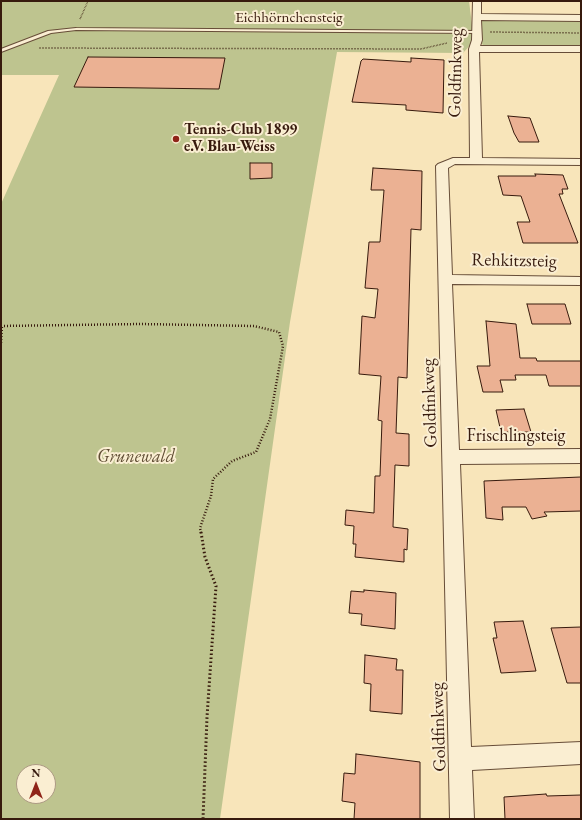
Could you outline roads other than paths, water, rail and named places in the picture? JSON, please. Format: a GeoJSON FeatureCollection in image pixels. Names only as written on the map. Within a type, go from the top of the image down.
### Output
{"type":"FeatureCollection","features":[{"type":"Feature","properties":{"kind":"street","name":"Goldfinkweg"},"geometry":{"type":"LineString","coordinates":[[462,819],[442,166],[452,161],[476,162],[474,49],[477,40],[472,32],[477,17],[484,4]]}},
{"type":"Feature","properties":{"kind":"street"},"geometry":{"type":"LineString","coordinates":[[484,4],[515,18]]}},
{"type":"Feature","properties":{"kind":"street"},"geometry":{"type":"LineString","coordinates":[[477,17],[581,18]]}},
{"type":"Feature","properties":{"kind":"street"},"geometry":{"type":"LineString","coordinates":[[474,49],[581,49]]}},
{"type":"Feature","properties":{"kind":"street"},"geometry":{"type":"LineString","coordinates":[[476,162],[581,162]]}},
{"type":"Feature","properties":{"kind":"street","name":"Rehkitzsteig"},"geometry":{"type":"LineString","coordinates":[[446,279],[581,280]]}},
{"type":"Feature","properties":{"kind":"street","name":"Frischlingsteig"},"geometry":{"type":"LineString","coordinates":[[452,457],[581,456]]}},
{"type":"Feature","properties":{"kind":"street"},"geometry":{"type":"LineString","coordinates":[[460,759],[581,753]]}},
{"type":"Feature","properties":{"kind":"lane","name":"Eichhörnchensteig"},"geometry":{"type":"LineString","coordinates":[[1,51],[50,32],[76,28],[472,32]]}},
{"type":"Feature","properties":{"kind":"place","name":"Tennis-Club 1899 e.V. Blau-Weiss"},"geometry":{"type":"Point","coordinates":[176,139]}},
{"type":"Feature","properties":{"kind":"park label","name":"Grunewald"},"geometry":{"type":"Point","coordinates":[136,457]}}]}
